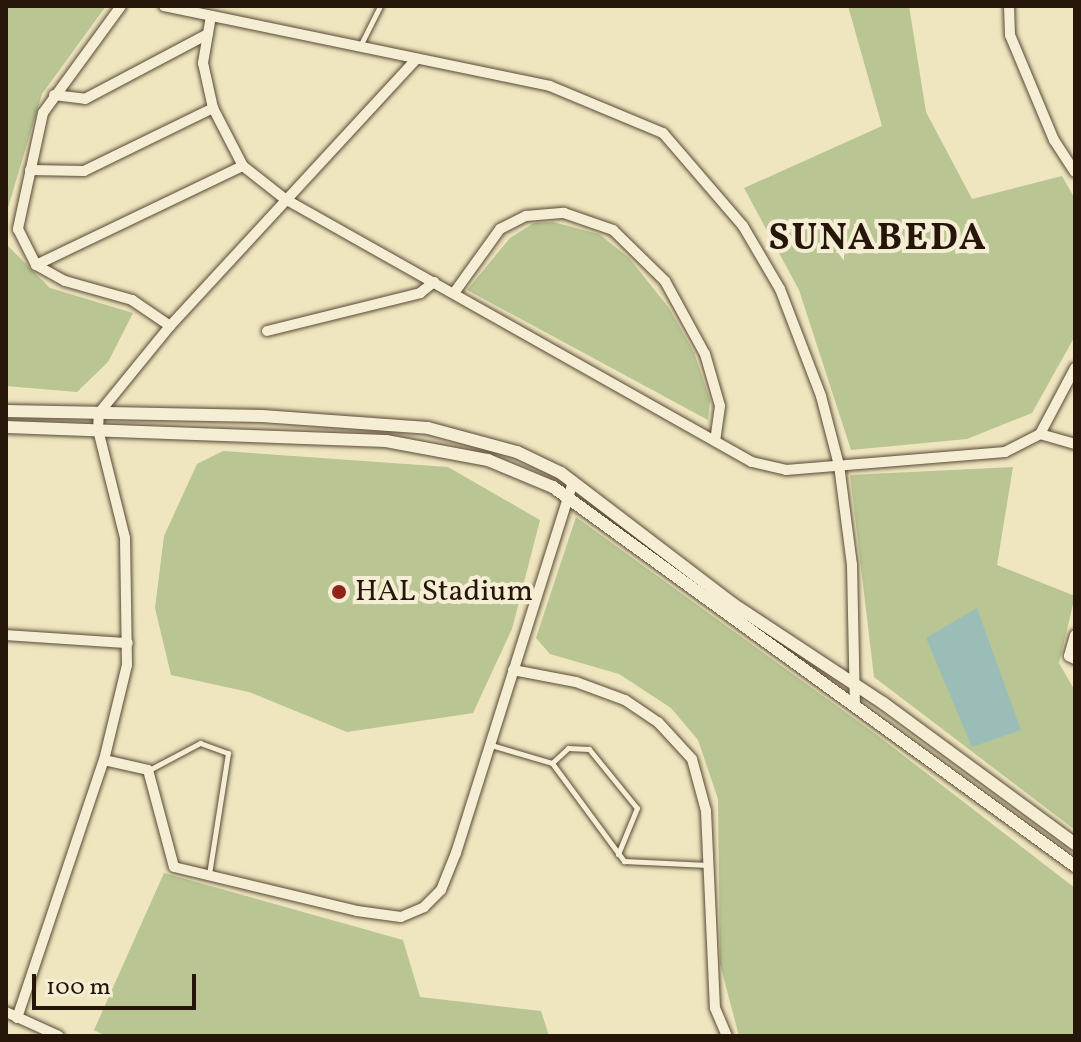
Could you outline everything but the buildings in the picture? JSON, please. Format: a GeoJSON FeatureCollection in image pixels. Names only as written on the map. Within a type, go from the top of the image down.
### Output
{"type":"FeatureCollection","features":[{"type":"Feature","properties":{"kind":"street"},"geometry":{"type":"LineString","coordinates":[[121,6],[43,113],[18,229],[36,265],[65,281],[132,300],[170,326]]}},
{"type":"Feature","properties":{"kind":"street"},"geometry":{"type":"LineString","coordinates":[[164,6],[199,9],[211,16],[550,86],[663,133],[743,226],[780,289],[839,465],[858,686],[855,703]]}},
{"type":"Feature","properties":{"kind":"street"},"geometry":{"type":"LineString","coordinates":[[1009,6],[1010,35],[1054,140],[1075,172]]}},
{"type":"Feature","properties":{"kind":"street"},"geometry":{"type":"LineString","coordinates":[[211,16],[203,63],[213,108],[243,166],[285,199],[752,462],[786,470],[1005,452],[1040,434],[1075,368]]}},
{"type":"Feature","properties":{"kind":"street"},"geometry":{"type":"LineString","coordinates":[[54,95],[85,99],[208,34]]}},
{"type":"Feature","properties":{"kind":"street"},"geometry":{"type":"LineString","coordinates":[[17,1018],[104,760],[128,643],[125,538],[98,430],[99,413],[170,326],[416,59]]}},
{"type":"Feature","properties":{"kind":"street"},"geometry":{"type":"LineString","coordinates":[[30,170],[84,171],[213,108]]}},
{"type":"Feature","properties":{"kind":"street"},"geometry":{"type":"LineString","coordinates":[[36,265],[243,166]]}},
{"type":"Feature","properties":{"kind":"street"},"geometry":{"type":"LineString","coordinates":[[454,293],[500,229],[526,216],[564,213],[613,230],[665,281],[705,354],[720,406],[715,441]]}},
{"type":"Feature","properties":{"kind":"street"},"geometry":{"type":"LineString","coordinates":[[267,331],[420,293],[434,282]]}},
{"type":"Feature","properties":{"kind":"street"},"geometry":{"type":"LineString","coordinates":[[6,411],[428,428],[517,452],[573,482],[733,604],[858,686],[1075,844]]}},
{"type":"Feature","properties":{"kind":"street"},"geometry":{"type":"LineString","coordinates":[[6,427],[428,446],[488,460],[568,498],[734,624],[855,703],[1075,866]]}},
{"type":"Feature","properties":{"kind":"street"},"geometry":{"type":"LineString","coordinates":[[1040,434],[1075,444]]}},
{"type":"Feature","properties":{"kind":"street"},"geometry":{"type":"LineString","coordinates":[[104,760],[148,770],[174,867],[357,911],[401,917],[424,907],[441,890],[451,865],[573,482]]}},
{"type":"Feature","properties":{"kind":"street"},"geometry":{"type":"LineString","coordinates":[[6,635],[128,643]]}},
{"type":"Feature","properties":{"kind":"street"},"geometry":{"type":"LineString","coordinates":[[1075,635],[1069,656],[1075,659]]}},
{"type":"Feature","properties":{"kind":"street"},"geometry":{"type":"LineString","coordinates":[[513,670],[576,682],[625,700],[658,722],[692,759],[706,811],[715,1008],[727,1036]]}},
{"type":"Feature","properties":{"kind":"street"},"geometry":{"type":"LineString","coordinates":[[6,1012],[59,1036]]}},
{"type":"Feature","properties":{"kind":"lane"},"geometry":{"type":"LineString","coordinates":[[360,47],[380,6]]}},
{"type":"Feature","properties":{"kind":"lane"},"geometry":{"type":"LineString","coordinates":[[148,770],[200,743],[228,753],[209,876]]}},
{"type":"Feature","properties":{"kind":"lane"},"geometry":{"type":"LineString","coordinates":[[490,744],[552,763],[624,861],[708,865]]}},
{"type":"Feature","properties":{"kind":"lane"},"geometry":{"type":"LineString","coordinates":[[552,763],[568,748],[589,749],[637,808],[618,854]]}},
{"type":"Feature","properties":{"kind":"green space"},"geometry":{"type":"Polygon","coordinates":[[[6,6],[106,6],[42,94],[7,211],[6,241],[6,6]]]}},
{"type":"Feature","properties":{"kind":"green space"},"geometry":{"type":"Polygon","coordinates":[[[848,6],[909,6],[926,112],[972,199],[1062,176],[1075,199],[1075,336],[1032,413],[967,439],[851,450],[799,290],[744,188],[882,126],[848,6]]]}},
{"type":"Feature","properties":{"kind":"green space"},"geometry":{"type":"Polygon","coordinates":[[[553,222],[599,234],[629,258],[669,308],[694,352],[710,400],[708,420],[467,290],[510,238],[534,223],[553,222]]]}},
{"type":"Feature","properties":{"kind":"green space"},"geometry":{"type":"Polygon","coordinates":[[[6,244],[50,288],[133,313],[108,362],[77,392],[6,386],[6,244]]]}},
{"type":"Feature","properties":{"kind":"green space","name":"HAL Stadium"},"geometry":{"type":"Polygon","coordinates":[[[223,451],[448,467],[540,520],[512,629],[473,713],[347,732],[249,692],[171,675],[155,608],[164,536],[197,464],[223,451]]]}},
{"type":"Feature","properties":{"kind":"green space"},"geometry":{"type":"Polygon","coordinates":[[[1013,467],[997,565],[1075,596],[1059,663],[1075,691],[1075,830],[874,677],[850,475],[1013,467]]]}},
{"type":"Feature","properties":{"kind":"green space"},"geometry":{"type":"Polygon","coordinates":[[[576,517],[877,735],[1075,888],[1075,1036],[739,1036],[720,964],[718,799],[698,740],[671,708],[619,674],[550,654],[536,638],[576,517]]]}},
{"type":"Feature","properties":{"kind":"green space"},"geometry":{"type":"Polygon","coordinates":[[[164,873],[403,940],[420,997],[541,1011],[549,1036],[106,1036],[94,1030],[164,873]]]}},
{"type":"Feature","properties":{"kind":"water"},"geometry":{"type":"Polygon","coordinates":[[[977,608],[1021,730],[972,747],[926,638],[977,608]]]}},
{"type":"Feature","properties":{"kind":"place","name":"HAL Stadium"},"geometry":{"type":"Point","coordinates":[339,592]}},
{"type":"Feature","properties":{"kind":"district","name":"SUNABEDA"},"geometry":{"type":"Point","coordinates":[878,240]}}]}
